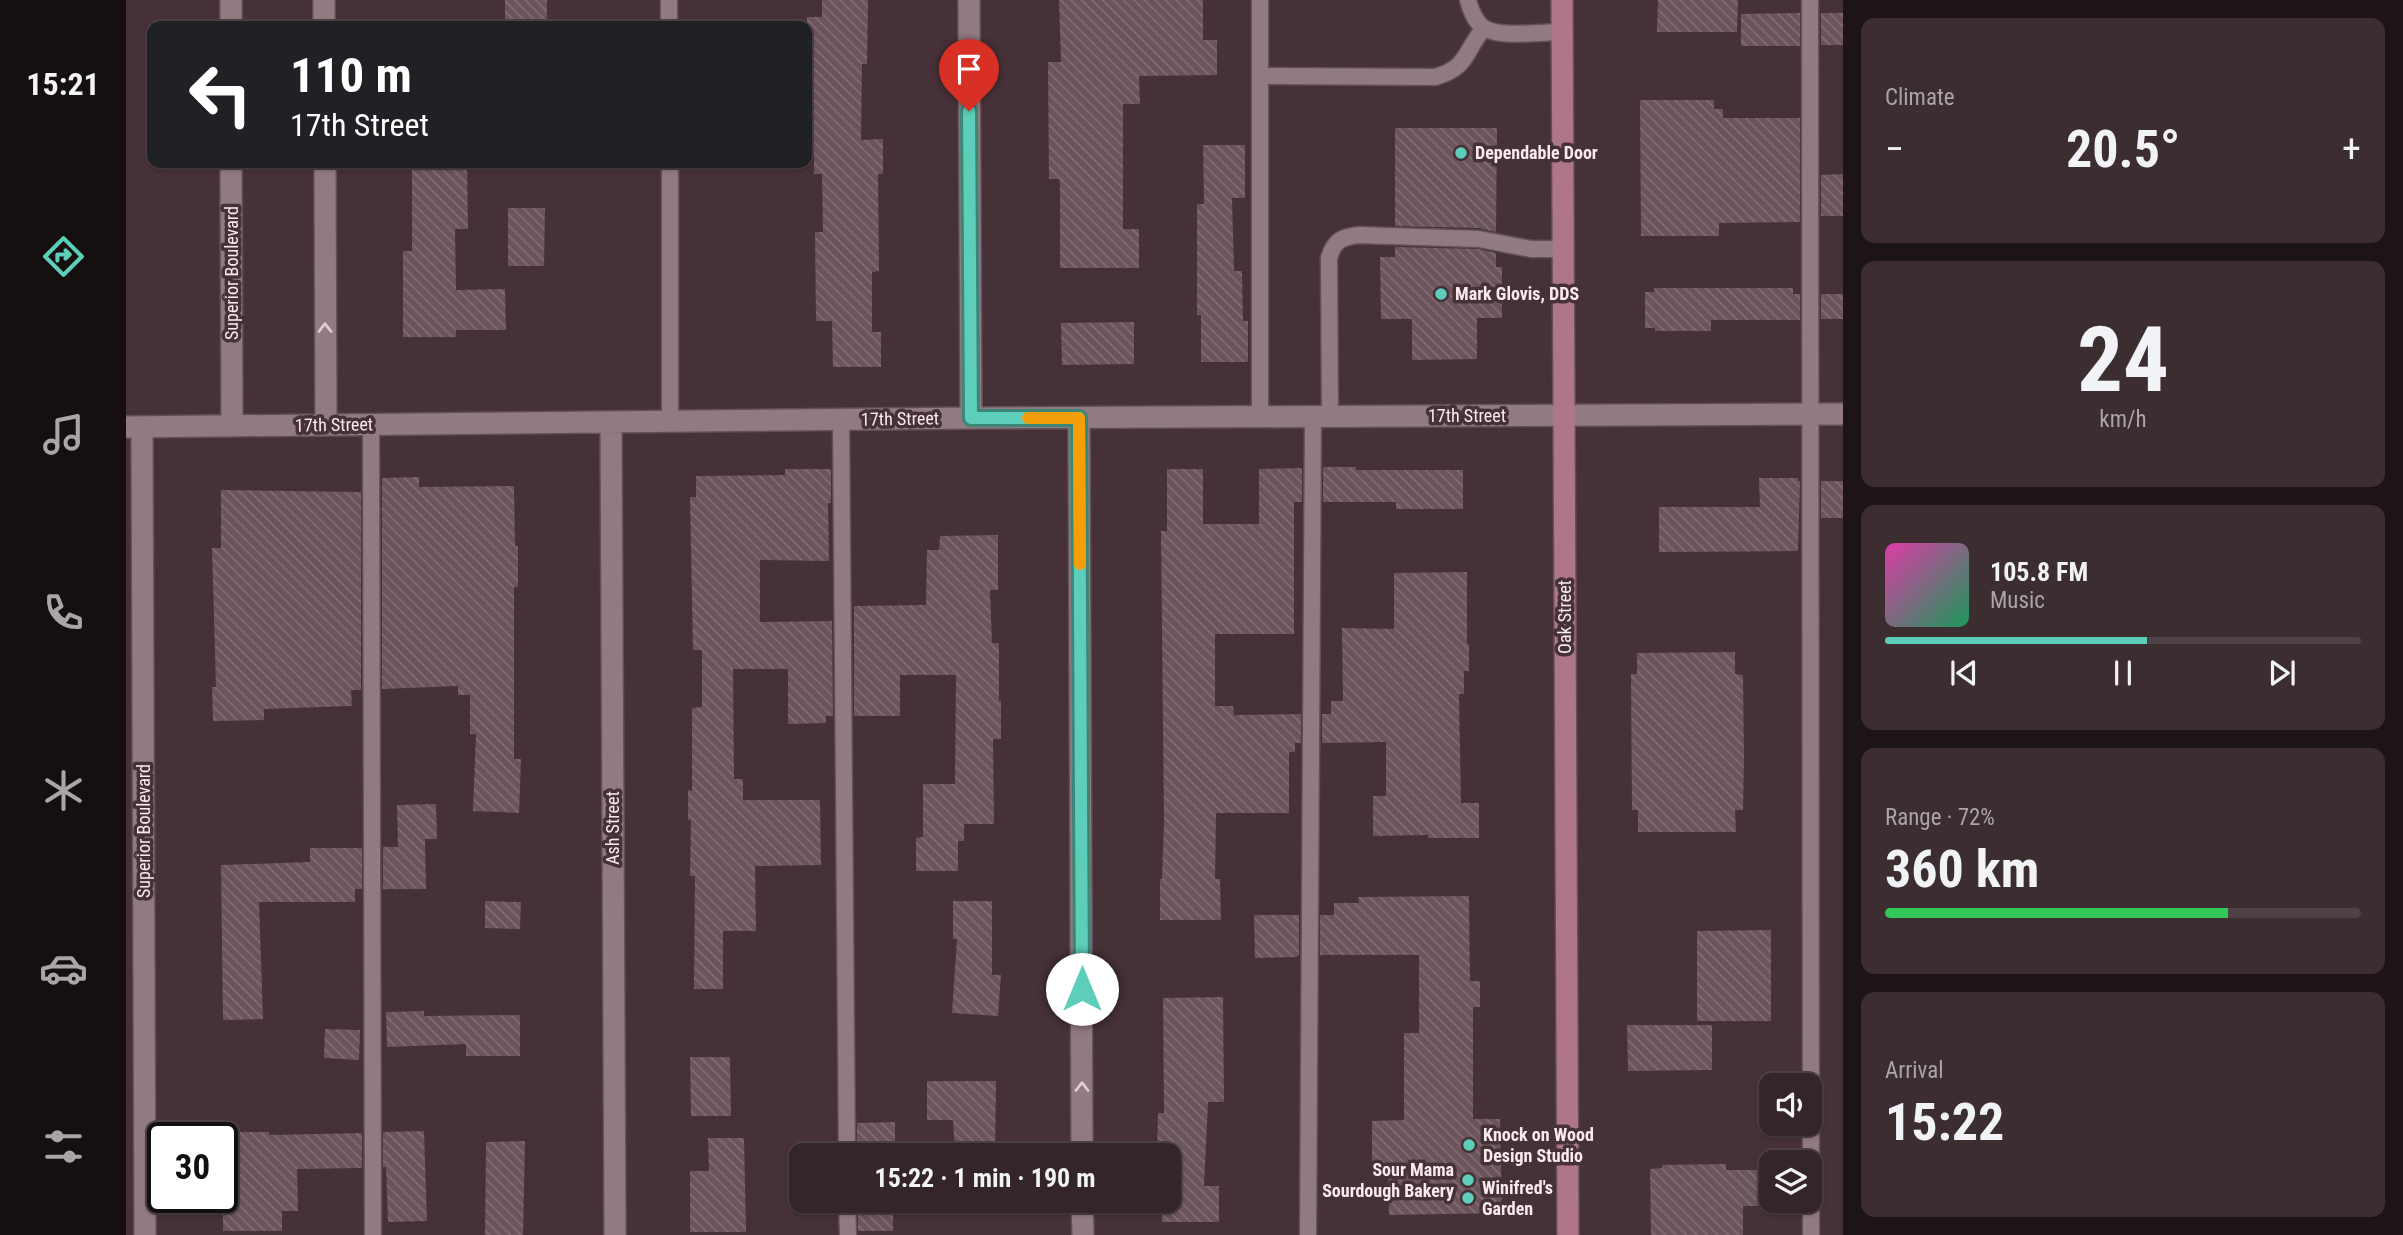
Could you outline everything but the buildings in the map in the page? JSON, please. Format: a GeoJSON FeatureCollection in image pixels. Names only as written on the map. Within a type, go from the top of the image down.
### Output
{"type":"FeatureCollection","features":[{"type":"Feature","properties":{"kind":"street"},"geometry":{"type":"LineString","coordinates":[[230,0],[231,21]]}},
{"type":"Feature","properties":{"kind":"street"},"geometry":{"type":"LineString","coordinates":[[324,0],[324,21]]}},
{"type":"Feature","properties":{"kind":"street"},"geometry":{"type":"LineString","coordinates":[[969,0],[971,418]]}},
{"type":"Feature","properties":{"kind":"street","name":"Oak Street"},"geometry":{"type":"LineString","coordinates":[[1562,0],[1567,1235]]}},
{"type":"Feature","properties":{"kind":"street","name":"Superior Boulevard"},"geometry":{"type":"LineString","coordinates":[[231,168],[232,426]]}},
{"type":"Feature","properties":{"kind":"street"},"geometry":{"type":"LineString","coordinates":[[324,168],[326,425]]}},
{"type":"Feature","properties":{"kind":"street","name":"17th Street"},"geometry":{"type":"LineString","coordinates":[[134,427],[971,418],[1843,414]]}},
{"type":"Feature","properties":{"kind":"street"},"geometry":{"type":"LineString","coordinates":[[1079,418],[1082,1143]]}},
{"type":"Feature","properties":{"kind":"street","name":"Ash Street"},"geometry":{"type":"LineString","coordinates":[[611,422],[615,1235]]}},
{"type":"Feature","properties":{"kind":"street","name":"Superior Boulevard"},"geometry":{"type":"LineString","coordinates":[[134,427],[145,1235]]}},
{"type":"Feature","properties":{"kind":"street"},"geometry":{"type":"LineString","coordinates":[[1083,1213],[1083,1235]]}},
{"type":"Feature","properties":{"kind":"lane"},"geometry":{"type":"LineString","coordinates":[[669,0],[669,21]]}},
{"type":"Feature","properties":{"kind":"lane"},"geometry":{"type":"LineString","coordinates":[[1260,0],[1260,417]]}},
{"type":"Feature","properties":{"kind":"lane"},"geometry":{"type":"LineString","coordinates":[[1468,0],[1475,18],[1484,28],[1498,32],[1562,32]]}},
{"type":"Feature","properties":{"kind":"lane"},"geometry":{"type":"LineString","coordinates":[[1810,0],[1811,1235]]}},
{"type":"Feature","properties":{"kind":"lane"},"geometry":{"type":"LineString","coordinates":[[1261,76],[1435,77],[1451,73],[1463,63],[1471,43],[1484,28]]}},
{"type":"Feature","properties":{"kind":"lane"},"geometry":{"type":"LineString","coordinates":[[670,168],[670,421]]}},
{"type":"Feature","properties":{"kind":"lane"},"geometry":{"type":"LineString","coordinates":[[1308,1235],[1322,417],[1329,258],[1333,245],[1343,237],[1359,235],[1479,239],[1531,249],[1563,249]]}},
{"type":"Feature","properties":{"kind":"lane"},"geometry":{"type":"LineString","coordinates":[[841,419],[847,1143]]}},
{"type":"Feature","properties":{"kind":"lane"},"geometry":{"type":"LineString","coordinates":[[371,424],[373,1235]]}},
{"type":"Feature","properties":{"kind":"lane"},"geometry":{"type":"LineString","coordinates":[[847,1213],[848,1235]]}},
{"type":"Feature","properties":{"kind":"slow traffic"},"geometry":{"type":"LineString","coordinates":[[1028,418],[1079,418],[1080,564]]}},
{"type":"Feature","properties":{"kind":"place","name":"Dependable Door"},"geometry":{"type":"Point","coordinates":[1461,153]}},
{"type":"Feature","properties":{"kind":"place","name":"Mark Glovis, DDS"},"geometry":{"type":"Point","coordinates":[1441,294]}},
{"type":"Feature","properties":{"kind":"place","name":"Knock on Wood Design Studio"},"geometry":{"type":"Point","coordinates":[1469,1145]}},
{"type":"Feature","properties":{"kind":"place","name":"Sour Mama Sourdough Bakery"},"geometry":{"type":"Point","coordinates":[1468,1180]}},
{"type":"Feature","properties":{"kind":"place","name":"Winifred's Garden"},"geometry":{"type":"Point","coordinates":[1468,1198]}},
{"type":"Feature","properties":{"kind":"route"},"geometry":{"type":"LineString","coordinates":[[969,111],[971,418],[1079,418],[1082,989]]}}]}
